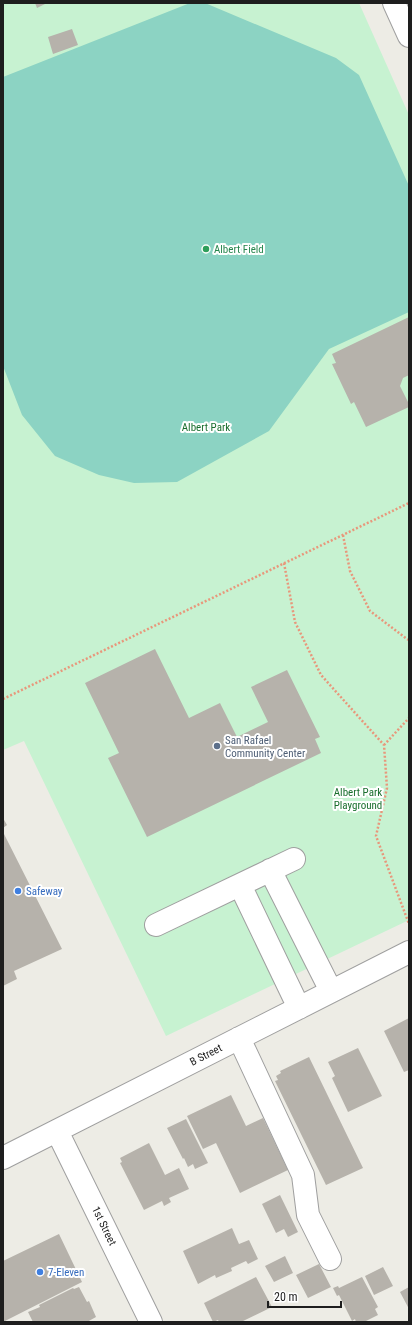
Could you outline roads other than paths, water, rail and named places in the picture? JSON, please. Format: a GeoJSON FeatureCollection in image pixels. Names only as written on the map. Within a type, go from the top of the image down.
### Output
{"type":"FeatureCollection","features":[{"type":"Feature","properties":{"kind":"street"},"geometry":{"type":"LineString","coordinates":[[394,3],[409,36]]}},
{"type":"Feature","properties":{"kind":"street"},"geometry":{"type":"LineString","coordinates":[[156,926],[294,859]]}},
{"type":"Feature","properties":{"kind":"street"},"geometry":{"type":"LineString","coordinates":[[270,870],[331,991]]}},
{"type":"Feature","properties":{"kind":"street"},"geometry":{"type":"LineString","coordinates":[[240,885],[299,1008]]}},
{"type":"Feature","properties":{"kind":"street","name":"B Street"},"geometry":{"type":"LineString","coordinates":[[3,1158],[409,952]]}},
{"type":"Feature","properties":{"kind":"street"},"geometry":{"type":"LineString","coordinates":[[239,1038],[303,1174],[308,1215],[330,1259]]}},
{"type":"Feature","properties":{"kind":"street","name":"1st Street"},"geometry":{"type":"LineString","coordinates":[[57,1131],[151,1322]]}},
{"type":"Feature","properties":{"kind":"place","name":"Albert Field"},"geometry":{"type":"Point","coordinates":[206,249]}},
{"type":"Feature","properties":{"kind":"place","name":"San Rafael Community Center"},"geometry":{"type":"Point","coordinates":[217,746]}},
{"type":"Feature","properties":{"kind":"place","name":"Safeway"},"geometry":{"type":"Point","coordinates":[18,891]}},
{"type":"Feature","properties":{"kind":"place","name":"7-Eleven"},"geometry":{"type":"Point","coordinates":[40,1272]}},
{"type":"Feature","properties":{"kind":"park label","name":"Albert Park"},"geometry":{"type":"Point","coordinates":[206,427]}},
{"type":"Feature","properties":{"kind":"park label","name":"Albert Park Playground"},"geometry":{"type":"Point","coordinates":[358,798]}}]}
